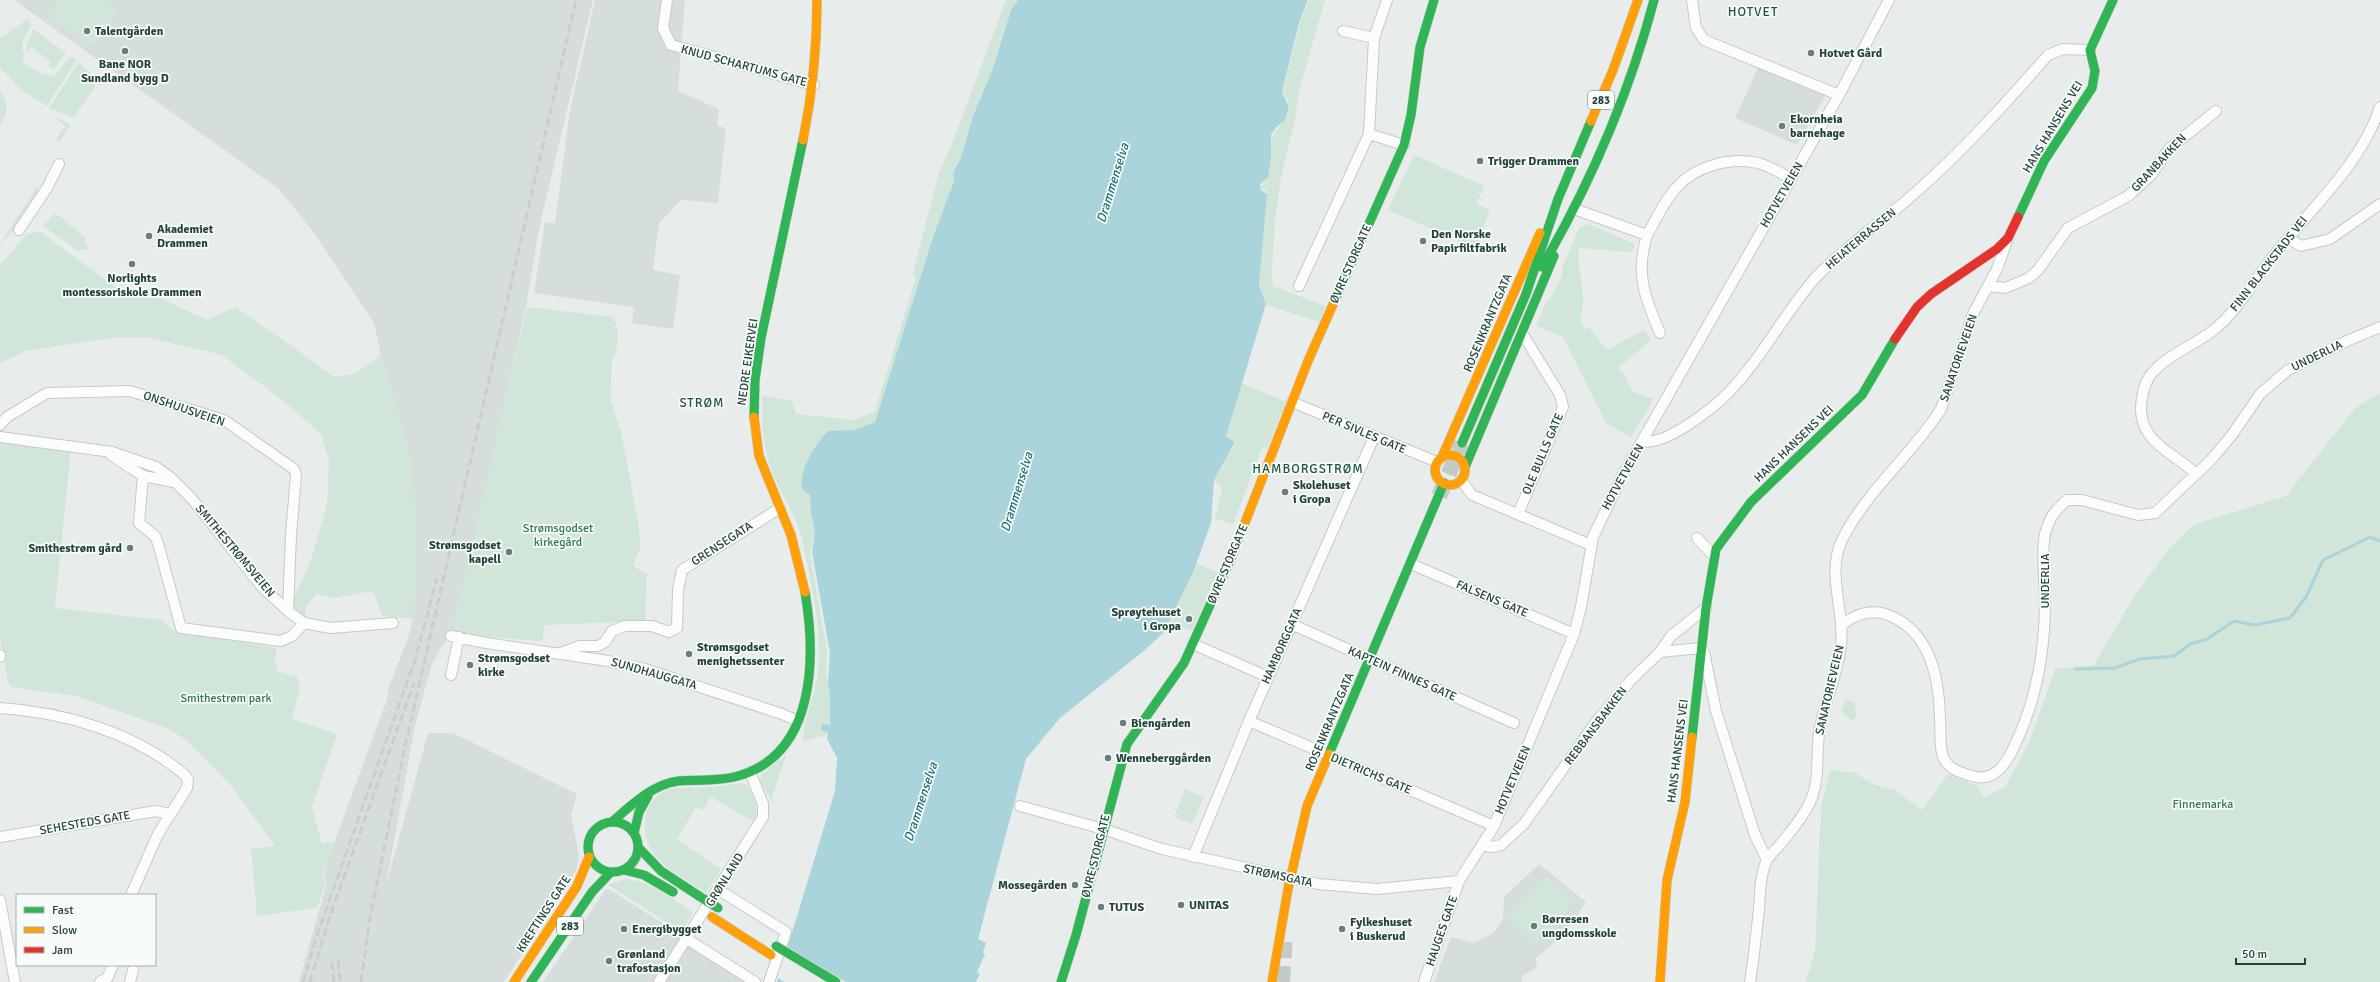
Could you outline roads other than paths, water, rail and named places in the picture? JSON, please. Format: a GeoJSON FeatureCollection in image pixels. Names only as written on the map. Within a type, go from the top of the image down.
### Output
{"type":"FeatureCollection","features":[{"type":"Feature","properties":{"kind":"main road","name":"NEDRE EIKERVEI"},"geometry":{"type":"LineString","coordinates":[[798,721],[806,692],[811,664],[810,624],[798,560],[791,534],[756,447],[752,407],[770,300],[814,85],[817,49],[817,0]]}},
{"type":"Feature","properties":{"kind":"main road","name":"ØVRE STORGATE"},"geometry":{"type":"LineString","coordinates":[[1060,982],[1076,934],[1102,829],[1127,744],[1184,663],[1193,644],[1241,534],[1292,402],[1329,313],[1404,145],[1411,115],[1420,47],[1434,0]]}},
{"type":"Feature","properties":{"kind":"main road","name":"ROSENKRANTZGATA"},"geometry":{"type":"LineString","coordinates":[[1440,460],[1536,242],[1558,199],[1613,70],[1638,0]]}},
{"type":"Feature","properties":{"kind":"main road","name":"ROSENKRANTZGATA"},"geometry":{"type":"LineString","coordinates":[[1526,294],[1563,231],[1616,115],[1637,58],[1654,0]]}},
{"type":"Feature","properties":{"kind":"main road"},"geometry":{"type":"LineString","coordinates":[[2090,50],[2096,33],[2113,0]]}},
{"type":"Feature","properties":{"kind":"main road","name":"HANS HANSENS VEI"},"geometry":{"type":"LineString","coordinates":[[1660,982],[1666,880],[1685,802],[1706,608],[1714,556],[1719,543],[1751,502],[1862,395],[1904,325],[1917,307],[1931,294],[1997,249],[2008,238],[2044,162],[2092,88],[2095,71],[2090,50]]}},
{"type":"Feature","properties":{"kind":"main road","name":"ROSENKRANTZGATA"},"geometry":{"type":"LineString","coordinates":[[1462,442],[1526,294],[1558,199]]}},
{"type":"Feature","properties":{"kind":"main road","name":"ROSENKRANTZGATA"},"geometry":{"type":"LineString","coordinates":[[1465,467],[1522,333],[1563,231]]}},
{"type":"Feature","properties":{"kind":"main road"},"geometry":{"type":"LineString","coordinates":[[1456,456],[1465,467],[1461,480],[1453,484],[1444,483],[1436,472],[1440,460],[1456,456]]}},
{"type":"Feature","properties":{"kind":"main road","name":"ROSENKRANTZGATA"},"geometry":{"type":"LineString","coordinates":[[1272,982],[1290,878],[1307,806],[1411,564],[1444,483]]}},
{"type":"Feature","properties":{"kind":"main road"},"geometry":{"type":"LineString","coordinates":[[612,822],[634,802],[648,796],[670,783],[729,780],[750,772],[776,754],[790,736],[798,721]]}},
{"type":"Feature","properties":{"kind":"main road"},"geometry":{"type":"LineString","coordinates":[[648,796],[639,812],[634,833],[638,847],[661,871],[721,910]]}},
{"type":"Feature","properties":{"kind":"main road"},"geometry":{"type":"LineString","coordinates":[[612,822],[622,824],[634,833]]}},
{"type":"Feature","properties":{"kind":"main road","name":"283"},"geometry":{"type":"LineString","coordinates":[[589,857],[588,842],[592,834],[597,828],[612,822]]}},
{"type":"Feature","properties":{"kind":"main road"},"geometry":{"type":"LineString","coordinates":[[624,870],[631,863],[638,847]]}},
{"type":"Feature","properties":{"kind":"main road"},"geometry":{"type":"LineString","coordinates":[[589,857],[598,867],[611,872],[624,870],[650,877],[680,897]]}},
{"type":"Feature","properties":{"kind":"main road","name":"KREFTINGS GATE"},"geometry":{"type":"LineString","coordinates":[[514,982],[577,886],[589,857]]}},
{"type":"Feature","properties":{"kind":"main road","name":"283"},"geometry":{"type":"LineString","coordinates":[[532,982],[592,892],[611,872]]}},
{"type":"Feature","properties":{"kind":"main road"},"geometry":{"type":"LineString","coordinates":[[693,904],[788,965]]}},
{"type":"Feature","properties":{"kind":"main road"},"geometry":{"type":"LineString","coordinates":[[773,944],[836,982]]}},
{"type":"Feature","properties":{"kind":"street","name":"KNUD SCHARTUMS GATE"},"geometry":{"type":"LineString","coordinates":[[667,0],[663,28],[671,46],[814,85]]}},
{"type":"Feature","properties":{"kind":"street"},"geometry":{"type":"LineString","coordinates":[[1299,286],[1369,134],[1374,38],[1387,0]]}},
{"type":"Feature","properties":{"kind":"street"},"geometry":{"type":"LineString","coordinates":[[1692,0],[1696,28],[1704,40],[1839,95]]}},
{"type":"Feature","properties":{"kind":"street","name":"HOTVETVEIEN"},"geometry":{"type":"LineString","coordinates":[[1459,881],[1494,826],[1574,634],[1581,606],[1591,545],[1598,524],[1642,441],[1839,95],[1889,0]]}},
{"type":"Feature","properties":{"kind":"street"},"geometry":{"type":"LineString","coordinates":[[1343,31],[1374,38]]}},
{"type":"Feature","properties":{"kind":"street","name":"HEIATERRASSEN"},"geometry":{"type":"LineString","coordinates":[[1642,441],[1655,441],[1697,419],[1727,394],[1817,277],[1842,253],[1914,194],[1962,151],[2048,55],[2063,49],[2090,50]]}},
{"type":"Feature","properties":{"kind":"street","name":"FINN BLACKSTADS VEI"},"geometry":{"type":"LineString","coordinates":[[2196,474],[2184,462],[2158,446],[2145,429],[2140,408],[2143,391],[2151,374],[2167,360],[2211,332],[2238,307],[2288,238],[2358,151],[2380,107]]}},
{"type":"Feature","properties":{"kind":"street","name":"GRANBAKKEN"},"geometry":{"type":"LineString","coordinates":[[1988,286],[2005,288],[2029,278],[2038,270],[2068,228],[2128,196],[2151,174],[2170,148],[2216,111]]}},
{"type":"Feature","properties":{"kind":"street"},"geometry":{"type":"LineString","coordinates":[[1369,134],[1404,145]]}},
{"type":"Feature","properties":{"kind":"street"},"geometry":{"type":"LineString","coordinates":[[1660,333],[1642,287],[1642,253],[1647,235],[1676,188],[1694,172],[1726,162],[1747,162],[1769,167],[1792,179]]}},
{"type":"Feature","properties":{"kind":"street"},"geometry":{"type":"LineString","coordinates":[[19,230],[47,188],[59,164]]}},
{"type":"Feature","properties":{"kind":"street"},"geometry":{"type":"LineString","coordinates":[[2288,238],[2301,246],[2330,239],[2380,204]]}},
{"type":"Feature","properties":{"kind":"street"},"geometry":{"type":"LineString","coordinates":[[1574,209],[1647,235]]}},
{"type":"Feature","properties":{"kind":"street","name":"SANATORIEVEIEN"},"geometry":{"type":"LineString","coordinates":[[1750,982],[1761,885],[1767,860],[1799,821],[1811,802],[1816,786],[1819,733],[1841,647],[1842,624],[1836,592],[1835,574],[1836,558],[1842,540],[1863,507],[1892,469],[1932,423],[1941,409],[1973,314],[2006,249],[2008,238]]}},
{"type":"Feature","properties":{"kind":"street","name":"UNDERLIA"},"geometry":{"type":"LineString","coordinates":[[1842,624],[1867,611],[1884,613],[1899,620],[1917,635],[1928,652],[1936,676],[1943,757],[1955,771],[1976,777],[1993,776],[2006,764],[2020,736],[2041,673],[2045,631],[2045,536],[2052,513],[2067,500],[2082,500],[2138,515],[2155,513],[2196,474],[2232,435],[2260,394],[2288,370],[2349,340],[2380,327]]}},
{"type":"Feature","properties":{"kind":"street","name":"OLE BULLS GATE"},"geometry":{"type":"LineString","coordinates":[[1518,514],[1563,407],[1560,395],[1522,333]]}},
{"type":"Feature","properties":{"kind":"street","name":"ONSHUUSVEIEN"},"geometry":{"type":"LineString","coordinates":[[0,425],[8,417],[47,393],[122,390],[224,420],[294,469],[296,475],[290,535],[288,611]]}},
{"type":"Feature","properties":{"kind":"street","name":"PER SIVLES GATE"},"geometry":{"type":"LineString","coordinates":[[1292,402],[1374,437],[1440,460]]}},
{"type":"Feature","properties":{"kind":"street","name":"SMITHESTRØMSVEIEN"},"geometry":{"type":"LineString","coordinates":[[0,437],[103,450],[130,457],[156,467],[176,483],[192,499],[262,587],[288,611],[304,622]]}},
{"type":"Feature","properties":{"kind":"street","name":"HAMBORGGATA"},"geometry":{"type":"LineString","coordinates":[[1193,857],[1249,721],[1374,437]]}},
{"type":"Feature","properties":{"kind":"street"},"geometry":{"type":"LineString","coordinates":[[103,450],[143,476],[176,483]]}},
{"type":"Feature","properties":{"kind":"street"},"geometry":{"type":"LineString","coordinates":[[143,476],[139,522],[155,536],[158,543],[181,628],[281,640],[292,636],[304,622],[331,628],[393,623]]}},
{"type":"Feature","properties":{"kind":"street"},"geometry":{"type":"LineString","coordinates":[[1461,480],[1472,495],[1591,545]]}},
{"type":"Feature","properties":{"kind":"street","name":"GRENSEGATA"},"geometry":{"type":"LineString","coordinates":[[558,654],[580,646],[598,646],[605,642],[612,631],[625,626],[652,626],[669,632],[674,630],[676,628],[678,590],[682,570],[780,508]]}},
{"type":"Feature","properties":{"kind":"street"},"geometry":{"type":"LineString","coordinates":[[1697,538],[1714,556]]}},
{"type":"Feature","properties":{"kind":"street","name":"FALSENS GATE"},"geometry":{"type":"LineString","coordinates":[[1411,564],[1574,634]]}},
{"type":"Feature","properties":{"kind":"street","name":"REBBANSBAKKEN"},"geometry":{"type":"LineString","coordinates":[[1483,845],[1492,847],[1501,845],[1524,824],[1596,722],[1631,680],[1660,652],[1671,636],[1706,608]]}},
{"type":"Feature","properties":{"kind":"street","name":"KAPTEIN FINNES GATE"},"geometry":{"type":"LineString","coordinates":[[1291,624],[1514,723]]}},
{"type":"Feature","properties":{"kind":"street","name":"SUNDHAUGGATA"},"geometry":{"type":"LineString","coordinates":[[451,675],[455,637],[608,661],[645,669],[774,711],[798,721]]}},
{"type":"Feature","properties":{"kind":"street"},"geometry":{"type":"LineString","coordinates":[[1193,644],[1268,677]]}},
{"type":"Feature","properties":{"kind":"street"},"geometry":{"type":"LineString","coordinates":[[1660,652],[1701,648],[1707,662],[1716,711],[1755,835],[1767,860]]}},
{"type":"Feature","properties":{"kind":"street"},"geometry":{"type":"LineString","coordinates":[[0,708],[31,711],[86,723],[124,738],[159,756],[177,768],[188,780],[185,793],[170,814],[150,849],[131,894]]}},
{"type":"Feature","properties":{"kind":"street","name":"DIETRICHS GATE"},"geometry":{"type":"LineString","coordinates":[[1249,721],[1494,826]]}},
{"type":"Feature","properties":{"kind":"street","name":"GRØNLAND"},"geometry":{"type":"LineString","coordinates":[[659,982],[687,940],[763,817],[763,804],[750,772]]}},
{"type":"Feature","properties":{"kind":"street","name":"STRØMSGATA"},"geometry":{"type":"LineString","coordinates":[[1020,806],[1102,829],[1162,849],[1318,884],[1377,889],[1459,881]]}},
{"type":"Feature","properties":{"kind":"street","name":"SEHESTEDS GATE"},"geometry":{"type":"LineString","coordinates":[[0,837],[156,811],[170,814]]}},
{"type":"Feature","properties":{"kind":"street","name":"HAUGES GATE"},"geometry":{"type":"LineString","coordinates":[[1424,982],[1459,881]]}},
{"type":"Feature","properties":{"kind":"street"},"geometry":{"type":"LineString","coordinates":[[721,886],[786,932],[769,982]]}},
{"type":"Feature","properties":{"kind":"street"},"geometry":{"type":"LineString","coordinates":[[0,900],[15,982]]}},
{"type":"Feature","properties":{"kind":"street"},"geometry":{"type":"LineString","coordinates":[[687,940],[754,982]]}},
{"type":"Feature","properties":{"kind":"street"},"geometry":{"type":"LineString","coordinates":[[100,982],[108,976],[112,966]]}},
{"type":"Feature","properties":{"kind":"street"},"geometry":{"type":"LineString","coordinates":[[130,982],[133,970]]}},
{"type":"Feature","properties":{"kind":"water","name":"Drammenselva"},"geometry":{"type":"Polygon","coordinates":[[[1018,0],[1308,0],[1299,23],[1282,92],[1289,107],[1284,121],[1277,126],[1271,135],[1271,157],[1268,178],[1260,184],[1261,190],[1267,194],[1259,285],[1266,304],[1226,436],[1235,442],[1214,480],[1211,523],[1194,570],[1165,631],[1145,650],[1060,718],[1026,759],[978,939],[986,943],[983,952],[985,954],[977,972],[980,974],[976,982],[777,982],[835,791],[837,758],[827,739],[828,732],[821,730],[822,724],[830,725],[830,698],[828,683],[830,653],[812,552],[815,531],[811,514],[810,495],[802,489],[803,473],[813,451],[828,431],[854,430],[875,422],[933,237],[954,181],[953,173],[961,158],[973,116],[992,71],[1011,10],[1018,0]]]}},
{"type":"Feature","properties":{"kind":"waterway"},"geometry":{"type":"LineString","coordinates":[[2076,669],[2115,668],[2140,659],[2174,656],[2190,644],[2207,639],[2234,621],[2254,625],[2290,618],[2306,597],[2323,560],[2370,537],[2380,541]]}},
{"type":"Feature","properties":{"kind":"tunnel"},"geometry":{"type":"LineString","coordinates":[[1439,496],[1462,443]]}},
{"type":"Feature","properties":{"kind":"tunnel"},"geometry":{"type":"LineString","coordinates":[[1282,982],[1285,936]]}},
{"type":"Feature","properties":{"kind":"railway"},"geometry":{"type":"LineString","coordinates":[[361,982],[370,917],[406,742],[576,0]]}},
{"type":"Feature","properties":{"kind":"railway"},"geometry":{"type":"LineString","coordinates":[[303,982],[317,935],[415,660],[437,578]]}},
{"type":"Feature","properties":{"kind":"railway"},"geometry":{"type":"LineString","coordinates":[[310,982],[330,916],[414,683]]}},
{"type":"Feature","properties":{"kind":"railway"},"geometry":{"type":"LineString","coordinates":[[338,961],[340,982]]}},
{"type":"Feature","properties":{"kind":"railway"},"geometry":{"type":"LineString","coordinates":[[332,962],[334,982]]}},
{"type":"Feature","properties":{"kind":"place","name":"Talentgården"},"geometry":{"type":"Point","coordinates":[87,31]}},
{"type":"Feature","properties":{"kind":"place","name":"Bane NOR Sundland bygg D"},"geometry":{"type":"Point","coordinates":[125,51]}},
{"type":"Feature","properties":{"kind":"place","name":"Hotvet Gård"},"geometry":{"type":"Point","coordinates":[1811,53]}},
{"type":"Feature","properties":{"kind":"place","name":"Ekornheia barnehage"},"geometry":{"type":"Point","coordinates":[1782,126]}},
{"type":"Feature","properties":{"kind":"place","name":"Trigger Drammen"},"geometry":{"type":"Point","coordinates":[1480,161]}},
{"type":"Feature","properties":{"kind":"place","name":"Akademiet Drammen"},"geometry":{"type":"Point","coordinates":[149,236]}},
{"type":"Feature","properties":{"kind":"place","name":"Den Norske Papirfiltfabrik"},"geometry":{"type":"Point","coordinates":[1423,241]}},
{"type":"Feature","properties":{"kind":"place","name":"Norlights montessoriskole Drammen"},"geometry":{"type":"Point","coordinates":[132,264]}},
{"type":"Feature","properties":{"kind":"place","name":"Skolehuset i Gropa"},"geometry":{"type":"Point","coordinates":[1285,492]}},
{"type":"Feature","properties":{"kind":"place","name":"Smithestrøm gård"},"geometry":{"type":"Point","coordinates":[130,548]}},
{"type":"Feature","properties":{"kind":"place","name":"Strømsgodset kapell"},"geometry":{"type":"Point","coordinates":[509,552]}},
{"type":"Feature","properties":{"kind":"place","name":"Sprøytehuset i Gropa"},"geometry":{"type":"Point","coordinates":[1189,619]}},
{"type":"Feature","properties":{"kind":"place","name":"Strømsgodset menighetssenter"},"geometry":{"type":"Point","coordinates":[689,654]}},
{"type":"Feature","properties":{"kind":"place","name":"Strømsgodset kirke"},"geometry":{"type":"Point","coordinates":[470,665]}},
{"type":"Feature","properties":{"kind":"place","name":"Biengården"},"geometry":{"type":"Point","coordinates":[1123,723]}},
{"type":"Feature","properties":{"kind":"place","name":"Wenneberggården"},"geometry":{"type":"Point","coordinates":[1108,758]}},
{"type":"Feature","properties":{"kind":"place","name":"Mossegården"},"geometry":{"type":"Point","coordinates":[1075,885]}},
{"type":"Feature","properties":{"kind":"place","name":"UNITAS"},"geometry":{"type":"Point","coordinates":[1181,905]}},
{"type":"Feature","properties":{"kind":"place","name":"TUTUS"},"geometry":{"type":"Point","coordinates":[1101,907]}},
{"type":"Feature","properties":{"kind":"place","name":"Børresen ungdomsskole"},"geometry":{"type":"Point","coordinates":[1534,926]}},
{"type":"Feature","properties":{"kind":"place","name":"Energibygget"},"geometry":{"type":"Point","coordinates":[624,929]}},
{"type":"Feature","properties":{"kind":"place","name":"Fylkeshuset i Buskerud"},"geometry":{"type":"Point","coordinates":[1342,929]}},
{"type":"Feature","properties":{"kind":"place","name":"Grønland trafostasjon"},"geometry":{"type":"Point","coordinates":[609,961]}},
{"type":"Feature","properties":{"kind":"district","name":"HOTVET"},"geometry":{"type":"Point","coordinates":[1753,12]}},
{"type":"Feature","properties":{"kind":"district","name":"STRØM"},"geometry":{"type":"Point","coordinates":[702,403]}},
{"type":"Feature","properties":{"kind":"district","name":"HAMBORGSTRØM"},"geometry":{"type":"Point","coordinates":[1308,469]}},
{"type":"Feature","properties":{"kind":"park label","name":"Strømsgodset kirkegård"},"geometry":{"type":"Point","coordinates":[558,535]}},
{"type":"Feature","properties":{"kind":"park label","name":"Smithestrøm park"},"geometry":{"type":"Point","coordinates":[226,698]}},
{"type":"Feature","properties":{"kind":"park label","name":"Finnemarka"},"geometry":{"type":"Point","coordinates":[2203,804]}}]}
